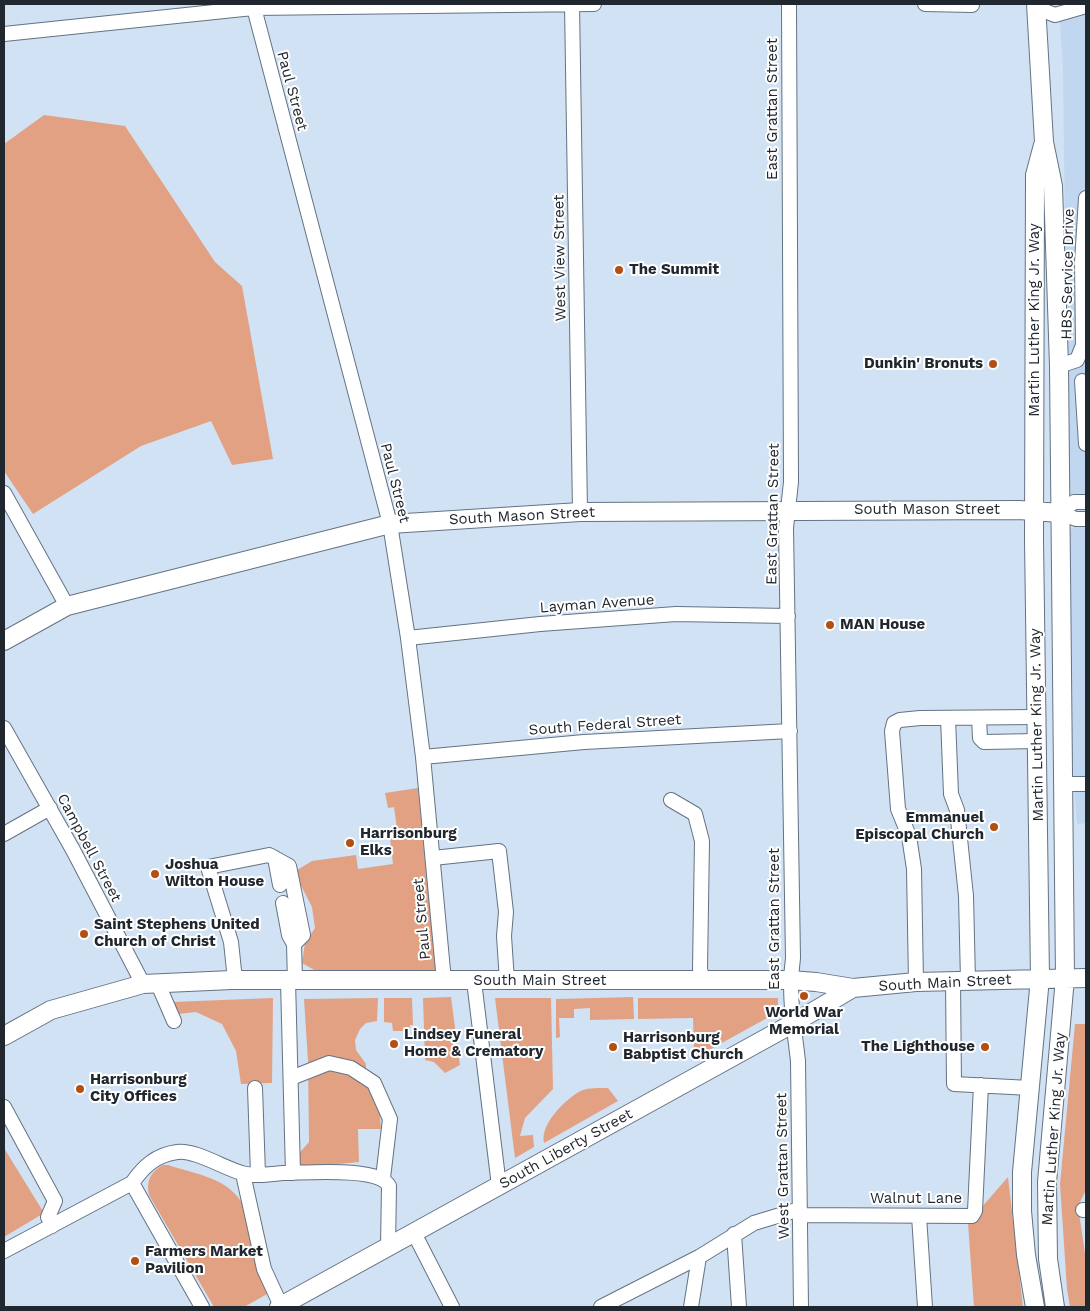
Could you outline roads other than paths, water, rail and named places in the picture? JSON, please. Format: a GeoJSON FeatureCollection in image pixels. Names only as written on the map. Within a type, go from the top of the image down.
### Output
{"type":"FeatureCollection","features":[{"type":"Feature","properties":{"kind":"main road","name":"Martin Luther King Jr. Way"},"geometry":{"type":"LineString","coordinates":[[1037,6],[1044,142],[1053,186],[1059,366],[1065,978],[1047,1182],[1048,1259],[1055,1307]]}},
{"type":"Feature","properties":{"kind":"main road","name":"Martin Luther King Jr. Way"},"geometry":{"type":"LineString","coordinates":[[1035,1307],[1026,1255],[1022,1211],[1022,1172],[1040,978],[1034,511],[1035,175],[1044,142]]}},
{"type":"Feature","properties":{"kind":"main road","name":"South Mason Street"},"geometry":{"type":"LineString","coordinates":[[4,641],[67,606],[390,524],[580,512],[1034,511],[1060,513]]}},
{"type":"Feature","properties":{"kind":"main road","name":"South Main Street"},"geometry":{"type":"LineString","coordinates":[[4,1036],[51,1010],[151,984],[235,980],[790,980],[853,988],[916,982],[1086,978]]}},
{"type":"Feature","properties":{"kind":"main road","name":"South Liberty Street"},"geometry":{"type":"LineString","coordinates":[[280,1307],[792,1024],[853,988]]}},
{"type":"Feature","properties":{"kind":"street","name":"West View Street"},"geometry":{"type":"LineString","coordinates":[[572,4],[580,512]]}},
{"type":"Feature","properties":{"kind":"street"},"geometry":{"type":"LineString","coordinates":[[4,34],[253,6],[594,4]]}},
{"type":"Feature","properties":{"kind":"street","name":"East Grattan Street"},"geometry":{"type":"LineString","coordinates":[[789,4],[792,482],[786,528],[793,958],[790,980],[792,1024]]}},
{"type":"Feature","properties":{"kind":"street"},"geometry":{"type":"LineString","coordinates":[[925,4],[972,5]]}},
{"type":"Feature","properties":{"kind":"street","name":"Paul Street"},"geometry":{"type":"LineString","coordinates":[[253,6],[390,524],[408,638],[423,756],[444,981]]}},
{"type":"Feature","properties":{"kind":"street"},"geometry":{"type":"LineString","coordinates":[[1037,6],[1055,14],[1086,6]]}},
{"type":"Feature","properties":{"kind":"street","name":"HBS Service Drive"},"geometry":{"type":"LineString","coordinates":[[1059,366],[1077,360],[1083,345],[1082,262],[1086,198]]}},
{"type":"Feature","properties":{"kind":"street"},"geometry":{"type":"LineString","coordinates":[[1082,381],[1086,444]]}},
{"type":"Feature","properties":{"kind":"street"},"geometry":{"type":"LineString","coordinates":[[4,493],[67,606]]}},
{"type":"Feature","properties":{"kind":"street"},"geometry":{"type":"LineString","coordinates":[[1060,513],[1074,502],[1086,502]]}},
{"type":"Feature","properties":{"kind":"street","name":"South Mason Street"},"geometry":{"type":"LineString","coordinates":[[1060,513],[1076,519],[1086,519]]}},
{"type":"Feature","properties":{"kind":"street","name":"Layman Avenue"},"geometry":{"type":"LineString","coordinates":[[408,638],[549,623],[676,614],[788,616]]}},
{"type":"Feature","properties":{"kind":"street"},"geometry":{"type":"LineString","coordinates":[[916,982],[914,869],[909,836],[898,809],[892,731],[894,723],[900,720],[920,718],[1036,717]]}},
{"type":"Feature","properties":{"kind":"street"},"geometry":{"type":"LineString","coordinates":[[948,718],[951,794],[957,810],[966,896],[954,1084],[1030,1088]]}},
{"type":"Feature","properties":{"kind":"street"},"geometry":{"type":"LineString","coordinates":[[979,718],[980,738],[984,742],[1037,741]]}},
{"type":"Feature","properties":{"kind":"street","name":"Campbell Street"},"geometry":{"type":"LineString","coordinates":[[4,728],[174,1021]]}},
{"type":"Feature","properties":{"kind":"street","name":"South Federal Street"},"geometry":{"type":"LineString","coordinates":[[423,756],[584,742],[790,731]]}},
{"type":"Feature","properties":{"kind":"street"},"geometry":{"type":"LineString","coordinates":[[1062,784],[1086,784]]}},
{"type":"Feature","properties":{"kind":"street"},"geometry":{"type":"LineString","coordinates":[[671,800],[695,814],[702,841],[700,969],[703,980]]}},
{"type":"Feature","properties":{"kind":"street"},"geometry":{"type":"LineString","coordinates":[[4,834],[50,808]]}},
{"type":"Feature","properties":{"kind":"street"},"geometry":{"type":"LineString","coordinates":[[433,858],[499,851],[506,912],[504,936],[507,981]]}},
{"type":"Feature","properties":{"kind":"street"},"geometry":{"type":"LineString","coordinates":[[235,980],[231,942],[208,867],[269,855],[289,866],[303,935],[294,944]]}},
{"type":"Feature","properties":{"kind":"street"},"geometry":{"type":"LineString","coordinates":[[275,858],[280,885]]}},
{"type":"Feature","properties":{"kind":"street"},"geometry":{"type":"LineString","coordinates":[[283,903],[289,935],[294,944],[291,1078],[293,1173]]}},
{"type":"Feature","properties":{"kind":"street"},"geometry":{"type":"LineString","coordinates":[[474,981],[500,1186]]}},
{"type":"Feature","properties":{"kind":"street","name":"West Grattan Street"},"geometry":{"type":"LineString","coordinates":[[792,1024],[798,1061],[801,1307]]}},
{"type":"Feature","properties":{"kind":"street"},"geometry":{"type":"LineString","coordinates":[[291,1078],[328,1063],[351,1068],[374,1083],[390,1119],[383,1178]]}},
{"type":"Feature","properties":{"kind":"street","name":"Walnut Lane"},"geometry":{"type":"LineString","coordinates":[[601,1307],[699,1257],[734,1234],[760,1220],[800,1212],[970,1216],[975,1213],[982,1086]]}},
{"type":"Feature","properties":{"kind":"street"},"geometry":{"type":"LineString","coordinates":[[255,1088],[258,1174]]}},
{"type":"Feature","properties":{"kind":"street"},"geometry":{"type":"LineString","coordinates":[[4,1107],[55,1201],[48,1217],[52,1226]]}},
{"type":"Feature","properties":{"kind":"street"},"geometry":{"type":"LineString","coordinates":[[4,1251],[132,1182],[143,1167],[153,1160],[179,1151],[218,1163],[243,1174],[340,1172],[383,1178],[389,1186],[388,1247]]}},
{"type":"Feature","properties":{"kind":"street"},"geometry":{"type":"LineString","coordinates":[[243,1174],[264,1269],[280,1307]]}},
{"type":"Feature","properties":{"kind":"street"},"geometry":{"type":"LineString","coordinates":[[132,1182],[202,1307]]}},
{"type":"Feature","properties":{"kind":"street"},"geometry":{"type":"LineString","coordinates":[[919,1216],[925,1307]]}},
{"type":"Feature","properties":{"kind":"street"},"geometry":{"type":"LineString","coordinates":[[414,1233],[452,1307]]}},
{"type":"Feature","properties":{"kind":"street"},"geometry":{"type":"LineString","coordinates":[[734,1234],[739,1307]]}},
{"type":"Feature","properties":{"kind":"street"},"geometry":{"type":"LineString","coordinates":[[691,1307],[699,1257]]}},
{"type":"Feature","properties":{"kind":"place","name":"The Summit"},"geometry":{"type":"Point","coordinates":[619,270]}},
{"type":"Feature","properties":{"kind":"place","name":"Dunkin' Bronuts"},"geometry":{"type":"Point","coordinates":[993,364]}},
{"type":"Feature","properties":{"kind":"place","name":"MAN House"},"geometry":{"type":"Point","coordinates":[830,625]}},
{"type":"Feature","properties":{"kind":"place","name":"Emmanuel Episcopal Church"},"geometry":{"type":"Point","coordinates":[994,827]}},
{"type":"Feature","properties":{"kind":"place","name":"Harrisonburg Elks"},"geometry":{"type":"Point","coordinates":[350,843]}},
{"type":"Feature","properties":{"kind":"place","name":"Joshua Wilton House"},"geometry":{"type":"Point","coordinates":[155,874]}},
{"type":"Feature","properties":{"kind":"place","name":"Saint Stephens United Church of Christ"},"geometry":{"type":"Point","coordinates":[84,934]}},
{"type":"Feature","properties":{"kind":"place","name":"World War Memorial"},"geometry":{"type":"Point","coordinates":[804,996]}},
{"type":"Feature","properties":{"kind":"place","name":"Lindsey Funeral Home & Crematory"},"geometry":{"type":"Point","coordinates":[394,1044]}},
{"type":"Feature","properties":{"kind":"place","name":"Harrisonburg Babptist Church"},"geometry":{"type":"Point","coordinates":[613,1047]}},
{"type":"Feature","properties":{"kind":"place","name":"The Lighthouse"},"geometry":{"type":"Point","coordinates":[985,1047]}},
{"type":"Feature","properties":{"kind":"place","name":"Harrisonburg City Offices"},"geometry":{"type":"Point","coordinates":[80,1089]}},
{"type":"Feature","properties":{"kind":"place","name":"Farmers Market Pavilion"},"geometry":{"type":"Point","coordinates":[135,1261]}}]}
